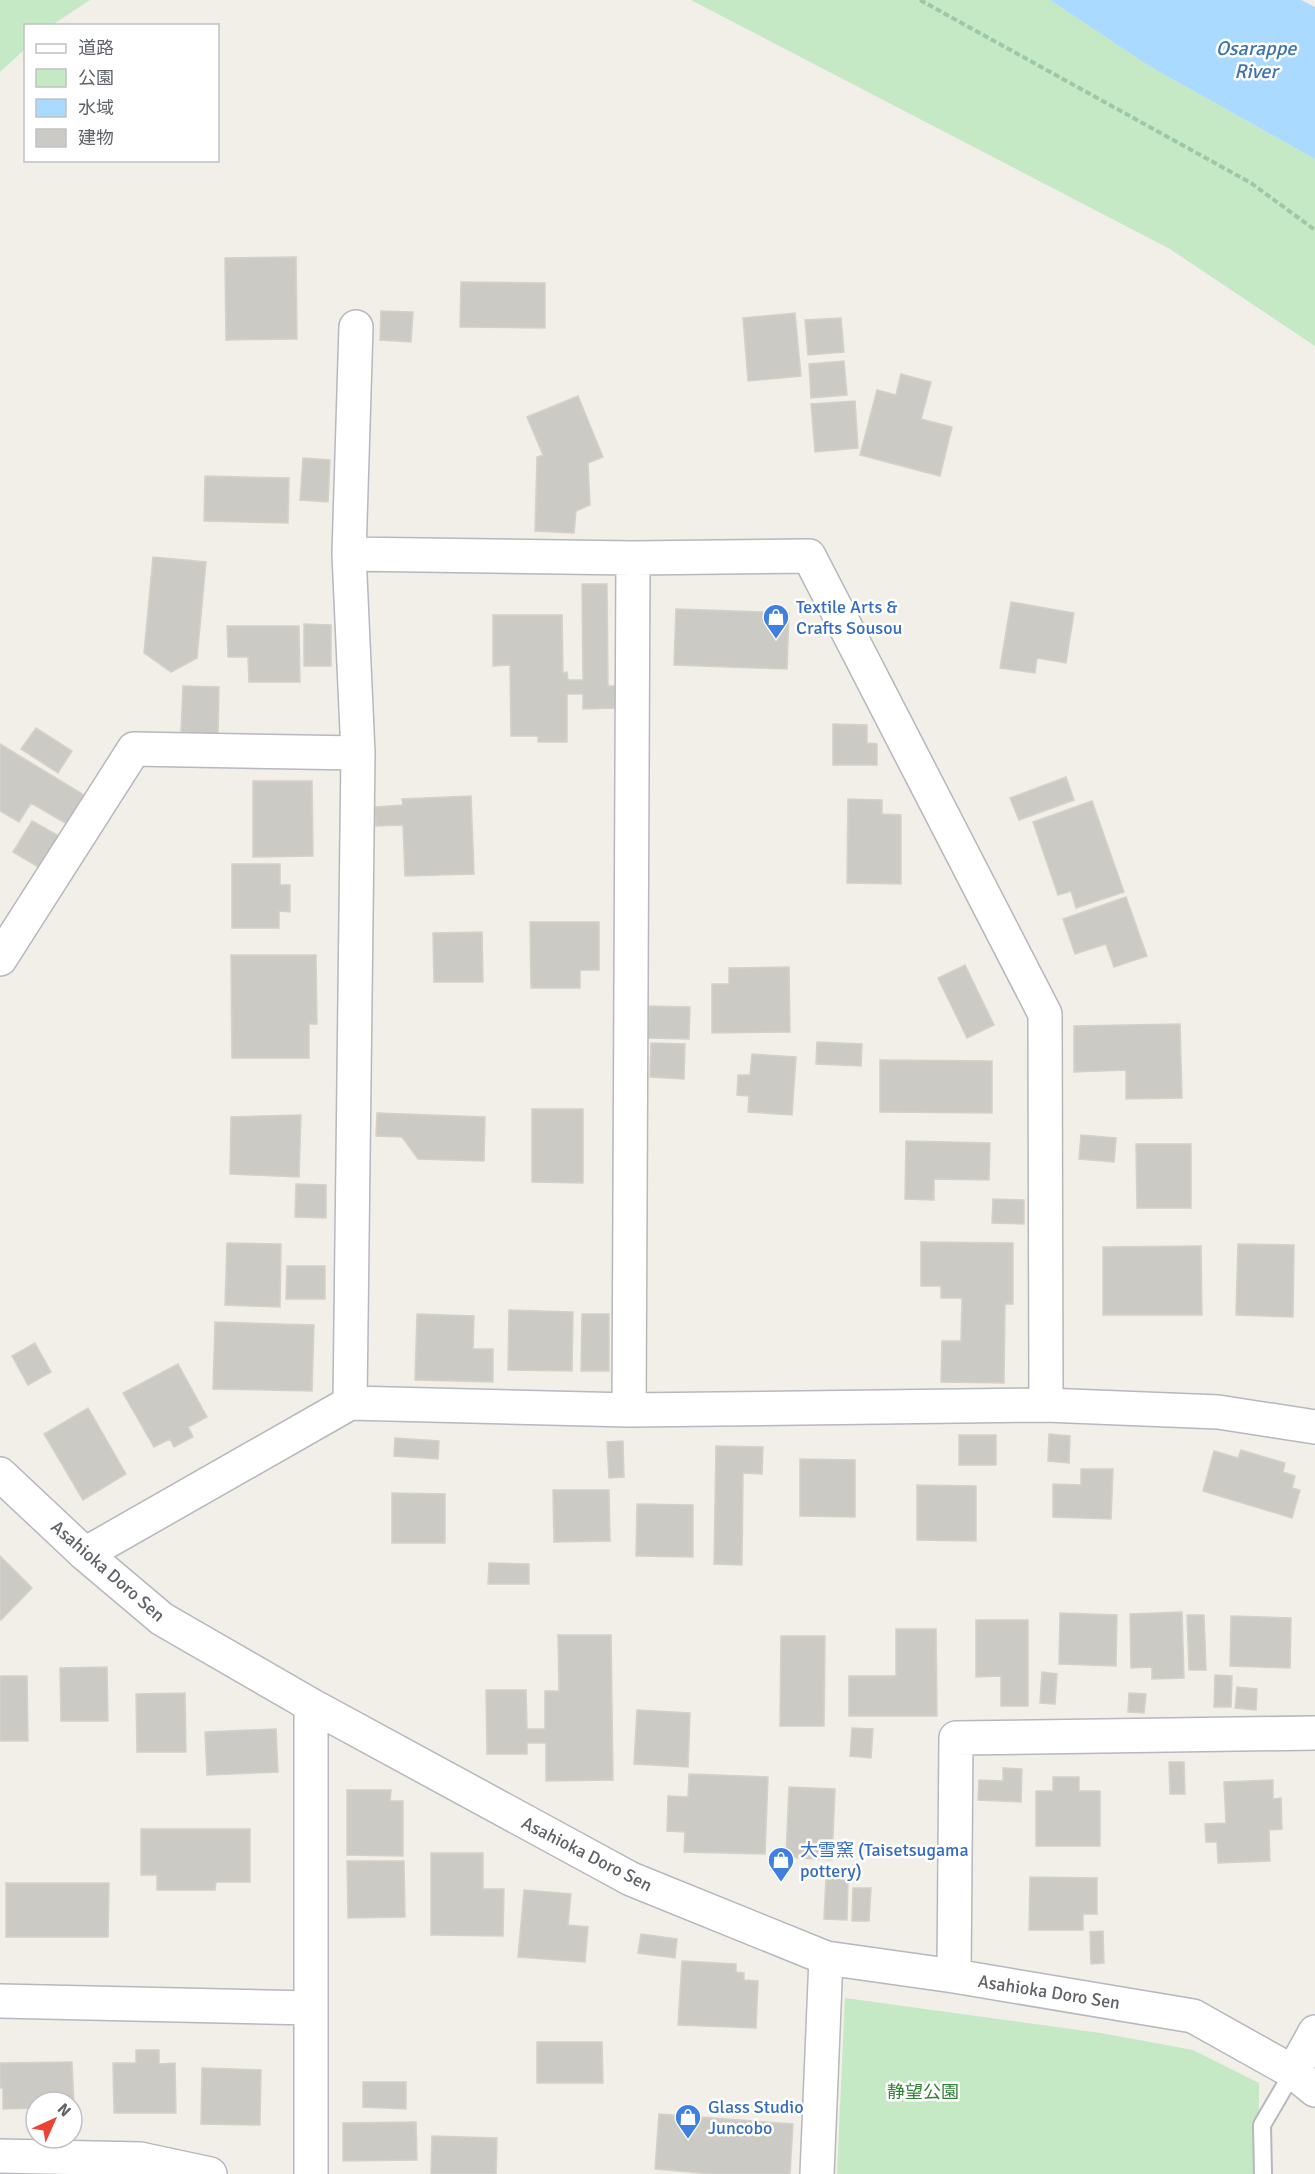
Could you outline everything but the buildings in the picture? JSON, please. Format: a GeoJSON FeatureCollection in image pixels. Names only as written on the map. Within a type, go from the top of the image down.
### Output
{"type":"FeatureCollection","features":[{"type":"Feature","properties":{"kind":"street"},"geometry":{"type":"LineString","coordinates":[[350,1403],[358,753],[349,554],[356,327]]}},
{"type":"Feature","properties":{"kind":"street"},"geometry":{"type":"LineString","coordinates":[[349,554],[633,558],[809,556],[1045,1014],[1046,1406]]}},
{"type":"Feature","properties":{"kind":"street"},"geometry":{"type":"LineString","coordinates":[[629,1410],[633,558]]}},
{"type":"Feature","properties":{"kind":"street"},"geometry":{"type":"LineString","coordinates":[[0,959],[134,749],[358,753]]}},
{"type":"Feature","properties":{"kind":"street"},"geometry":{"type":"LineString","coordinates":[[85,1554],[350,1403],[629,1410],[1046,1406],[1218,1412],[1315,1427]]}},
{"type":"Feature","properties":{"kind":"street","name":"Asahioka Doro Sen"},"geometry":{"type":"LineString","coordinates":[[0,1474],[85,1554],[162,1619],[311,1705],[631,1879],[826,1958],[954,1976],[1193,2016],[1304,2081]]}},
{"type":"Feature","properties":{"kind":"street"},"geometry":{"type":"LineString","coordinates":[[311,1705],[311,2174]]}},
{"type":"Feature","properties":{"kind":"street"},"geometry":{"type":"LineString","coordinates":[[954,1976],[956,1738],[1315,1733]]}},
{"type":"Feature","properties":{"kind":"street"},"geometry":{"type":"LineString","coordinates":[[817,2174],[826,1958]]}},
{"type":"Feature","properties":{"kind":"street"},"geometry":{"type":"LineString","coordinates":[[0,2001],[311,2008]]}},
{"type":"Feature","properties":{"kind":"street"},"geometry":{"type":"LineString","coordinates":[[1304,2081],[1315,2032]]}},
{"type":"Feature","properties":{"kind":"street"},"geometry":{"type":"LineString","coordinates":[[0,2156],[140,2159],[210,2174]]}},
{"type":"Feature","properties":{"kind":"lane"},"geometry":{"type":"LineString","coordinates":[[1263,2174],[1262,2125],[1304,2081]]}},
{"type":"Feature","properties":{"kind":"path"},"geometry":{"type":"LineString","coordinates":[[920,0],[1251,183],[1315,230]]}},
{"type":"Feature","properties":{"kind":"green space"},"geometry":{"type":"Polygon","coordinates":[[[0,0],[90,0],[54,24],[24,24],[24,50],[0,72],[0,0]]]}},
{"type":"Feature","properties":{"kind":"green space"},"geometry":{"type":"Polygon","coordinates":[[[691,0],[1050,0],[1149,66],[1315,159],[1315,346],[1170,249],[691,0]]]}},
{"type":"Feature","properties":{"kind":"green space","name":"静望公園"},"geometry":{"type":"Polygon","coordinates":[[[845,1998],[1101,2033],[1193,2050],[1259,2083],[1259,2174],[837,2174],[845,1998]]]}},
{"type":"Feature","properties":{"kind":"water","name":"Osarappe River"},"geometry":{"type":"Polygon","coordinates":[[[1050,0],[1301,0],[1315,7],[1315,159],[1149,66],[1050,0]]]}},
{"type":"Feature","properties":{"kind":"place","name":"Textile Arts & Crafts Sousou"},"geometry":{"type":"Point","coordinates":[776,640]}},
{"type":"Feature","properties":{"kind":"place","name":"大雪窯 (Taisetsugama pottery)"},"geometry":{"type":"Point","coordinates":[781,1883]}},
{"type":"Feature","properties":{"kind":"place","name":"Glass Studio Juncobo"},"geometry":{"type":"Point","coordinates":[688,2140]}}]}
